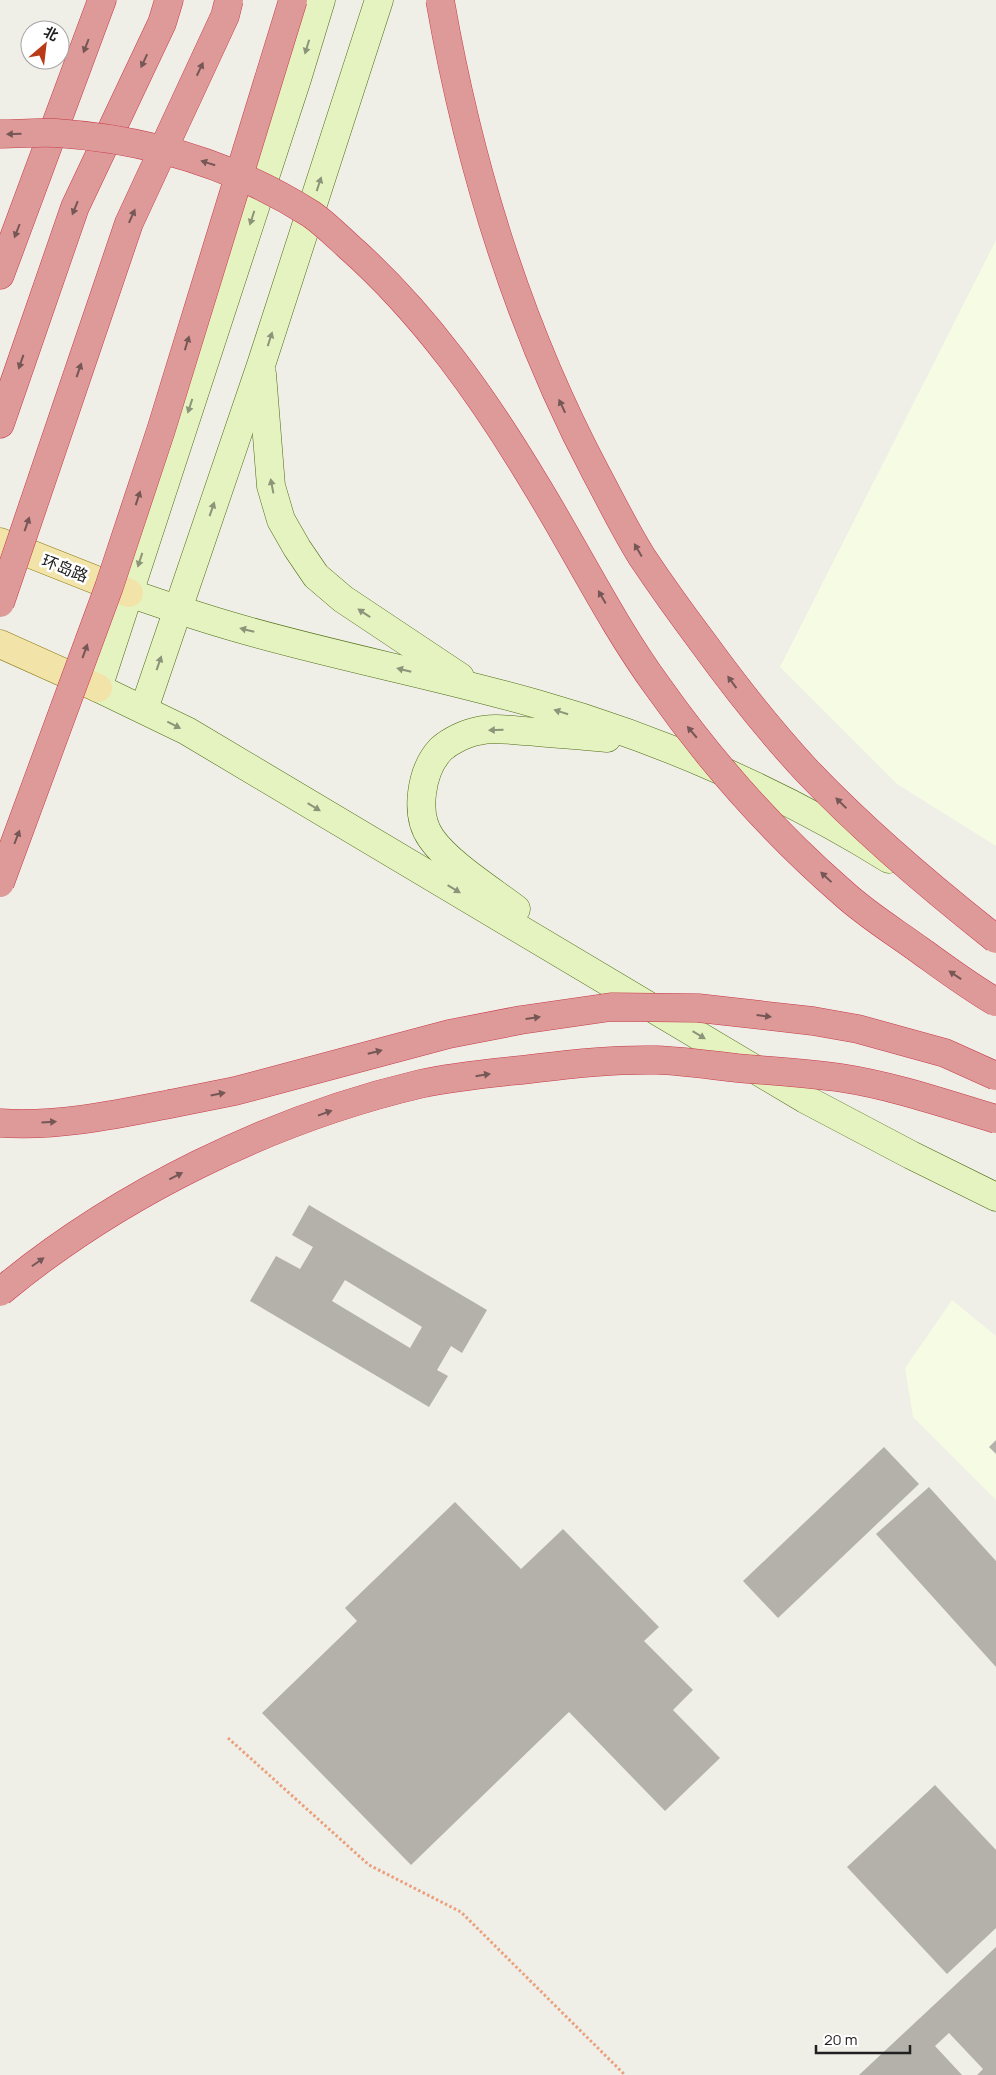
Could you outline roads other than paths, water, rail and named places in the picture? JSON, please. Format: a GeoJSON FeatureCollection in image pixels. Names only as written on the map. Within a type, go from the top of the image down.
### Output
{"type":"FeatureCollection","features":[{"type":"Feature","properties":{"kind":"highway"},"geometry":{"type":"LineString","coordinates":[[0,275],[102,0]]}},
{"type":"Feature","properties":{"kind":"highway"},"geometry":{"type":"LineString","coordinates":[[0,424],[75,207],[162,23],[169,0]]}},
{"type":"Feature","properties":{"kind":"highway"},"geometry":{"type":"LineString","coordinates":[[0,603],[129,223],[225,16],[229,0]]}},
{"type":"Feature","properties":{"kind":"highway"},"geometry":{"type":"LineString","coordinates":[[0,882],[109,587],[160,430],[293,0]]}},
{"type":"Feature","properties":{"kind":"highway"},"geometry":{"type":"LineString","coordinates":[[440,0],[455,80],[476,167],[522,313],[548,378],[578,438],[642,555],[743,697],[807,771],[911,869],[945,899],[996,939]]}},
{"type":"Feature","properties":{"kind":"highway"},"geometry":{"type":"LineString","coordinates":[[0,134],[54,133],[114,139],[176,153],[216,165],[262,186],[314,216],[389,284],[443,348],[487,408],[530,474],[656,684],[688,728],[755,806],[794,848],[845,895],[943,967],[996,1002]]}},
{"type":"Feature","properties":{"kind":"highway"},"geometry":{"type":"LineString","coordinates":[[0,1123],[61,1122],[116,1115],[235,1091],[449,1034],[521,1020],[611,1007],[698,1008],[813,1021],[858,1029],[945,1053],[996,1076]]}},
{"type":"Feature","properties":{"kind":"highway"},"geometry":{"type":"LineString","coordinates":[[0,1292],[24,1272],[93,1225],[151,1188],[206,1160],[344,1106],[421,1084],[576,1064],[658,1060],[844,1078],[926,1097],[996,1119]]}},
{"type":"Feature","properties":{"kind":"main road"},"geometry":{"type":"LineString","coordinates":[[98,688],[291,98],[321,0]]}},
{"type":"Feature","properties":{"kind":"main road"},"geometry":{"type":"LineString","coordinates":[[144,709],[261,365],[379,0]]}},
{"type":"Feature","properties":{"kind":"main road"},"geometry":{"type":"LineString","coordinates":[[261,365],[271,486],[281,520],[297,548],[316,576],[342,599],[478,689]]}},
{"type":"Feature","properties":{"kind":"main road","name":"环岛路"},"geometry":{"type":"LineString","coordinates":[[0,542],[129,593]]}},
{"type":"Feature","properties":{"kind":"main road"},"geometry":{"type":"LineString","coordinates":[[129,593],[235,627],[537,704],[649,741],[709,766],[856,839],[996,926]]}},
{"type":"Feature","properties":{"kind":"main road"},"geometry":{"type":"LineString","coordinates":[[0,644],[144,709],[187,731],[805,1099],[911,1156],[996,1197]]}},
{"type":"Feature","properties":{"kind":"main road"},"geometry":{"type":"LineString","coordinates":[[607,980],[452,860],[431,838],[422,814],[423,789],[428,768],[442,749],[461,737],[479,730],[504,730],[649,741]]}}]}
